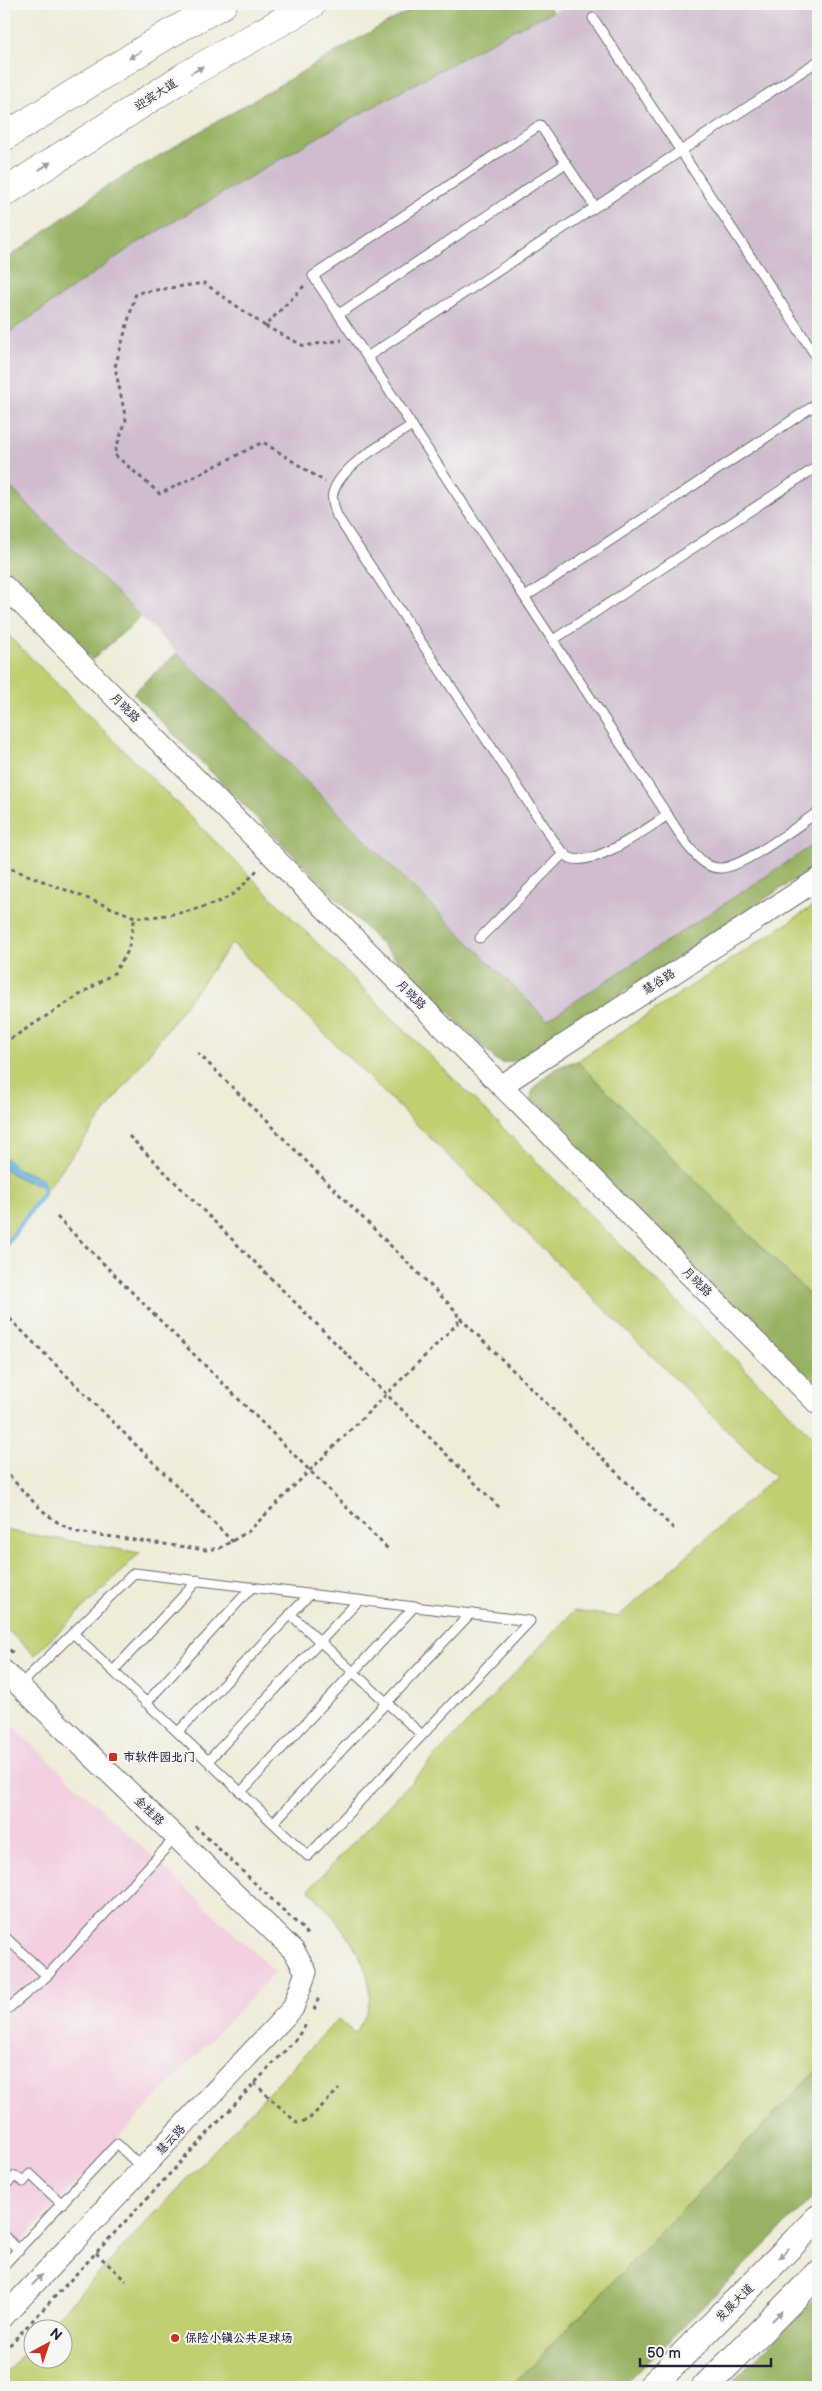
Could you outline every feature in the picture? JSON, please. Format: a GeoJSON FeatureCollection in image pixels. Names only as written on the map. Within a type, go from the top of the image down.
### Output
{"type":"FeatureCollection","features":[{"type":"Feature","properties":{"kind":"highway"},"geometry":{"type":"LineString","coordinates":[[4,138],[167,35],[223,4]]}},
{"type":"Feature","properties":{"kind":"highway","name":"迎宾大道"},"geometry":{"type":"LineString","coordinates":[[4,193],[185,76],[312,4]]}},
{"type":"Feature","properties":{"kind":"main road","name":"发展大道"},"geometry":{"type":"LineString","coordinates":[[651,2387],[818,2218]]}},
{"type":"Feature","properties":{"kind":"main road"},"geometry":{"type":"LineString","coordinates":[[705,2387],[818,2274]]}},
{"type":"Feature","properties":{"kind":"street","name":"月晓路"},"geometry":{"type":"LineString","coordinates":[[4,586],[818,1404]]}},
{"type":"Feature","properties":{"kind":"street","name":"慧谷路"},"geometry":{"type":"LineString","coordinates":[[501,1086],[818,879]]}},
{"type":"Feature","properties":{"kind":"street","name":"金桂路"},"geometry":{"type":"LineString","coordinates":[[4,1671],[19,1683],[172,1842],[298,1951]]}},
{"type":"Feature","properties":{"kind":"street","name":"慧云路"},"geometry":{"type":"LineString","coordinates":[[4,2316],[284,1999],[298,1951]]}},
{"type":"Feature","properties":{"kind":"street","name":"慧云路"},"geometry":{"type":"LineString","coordinates":[[4,2294],[138,2164]]}},
{"type":"Feature","properties":{"kind":"lane"},"geometry":{"type":"LineString","coordinates":[[593,18],[818,358]]}},
{"type":"Feature","properties":{"kind":"lane"},"geometry":{"type":"LineString","coordinates":[[368,357],[818,61]]}},
{"type":"Feature","properties":{"kind":"lane"},"geometry":{"type":"LineString","coordinates":[[595,207],[540,125],[314,276],[668,815],[688,845],[703,862],[720,868],[738,864],[818,812]]}},
{"type":"Feature","properties":{"kind":"lane"},"geometry":{"type":"LineString","coordinates":[[339,314],[566,163]]}},
{"type":"Feature","properties":{"kind":"lane"},"geometry":{"type":"LineString","coordinates":[[525,597],[818,403]]}},
{"type":"Feature","properties":{"kind":"lane"},"geometry":{"type":"LineString","coordinates":[[412,425],[357,462],[340,477],[332,494],[337,516],[569,858],[586,860],[625,842],[668,815]]}},
{"type":"Feature","properties":{"kind":"lane"},"geometry":{"type":"LineString","coordinates":[[553,640],[818,466]]}},
{"type":"Feature","properties":{"kind":"lane"},"geometry":{"type":"LineString","coordinates":[[480,938],[564,853]]}},
{"type":"Feature","properties":{"kind":"lane"},"geometry":{"type":"LineString","coordinates":[[19,1683],[134,1573],[530,1620],[308,1856],[73,1633]]}},
{"type":"Feature","properties":{"kind":"lane"},"geometry":{"type":"LineString","coordinates":[[113,1670],[198,1580]]}},
{"type":"Feature","properties":{"kind":"lane"},"geometry":{"type":"LineString","coordinates":[[146,1702],[252,1587]]}},
{"type":"Feature","properties":{"kind":"lane"},"geometry":{"type":"LineString","coordinates":[[178,1732],[310,1594]]}},
{"type":"Feature","properties":{"kind":"lane"},"geometry":{"type":"LineString","coordinates":[[208,1761],[359,1600]]}},
{"type":"Feature","properties":{"kind":"lane"},"geometry":{"type":"LineString","coordinates":[[241,1792],[415,1606]]}},
{"type":"Feature","properties":{"kind":"lane"},"geometry":{"type":"LineString","coordinates":[[290,1614],[422,1735]]}},
{"type":"Feature","properties":{"kind":"lane"},"geometry":{"type":"LineString","coordinates":[[273,1823],[471,1614]]}},
{"type":"Feature","properties":{"kind":"lane"},"geometry":{"type":"LineString","coordinates":[[4,2012],[47,1976],[172,1842]]}},
{"type":"Feature","properties":{"kind":"lane"},"geometry":{"type":"LineString","coordinates":[[4,1936],[47,1976]]}},
{"type":"Feature","properties":{"kind":"lane"},"geometry":{"type":"LineString","coordinates":[[4,2266],[117,2144],[138,2164]]}},
{"type":"Feature","properties":{"kind":"lane"},"geometry":{"type":"LineString","coordinates":[[4,2186],[16,2176],[23,2182],[30,2174],[62,2204]]}},
{"type":"Feature","properties":{"kind":"lane"},"geometry":{"type":"LineString","coordinates":[[4,2236],[19,2250]]}},
{"type":"Feature","properties":{"kind":"path"},"geometry":{"type":"LineString","coordinates":[[265,326],[314,276]]}},
{"type":"Feature","properties":{"kind":"path"},"geometry":{"type":"LineString","coordinates":[[335,488],[263,442],[160,494],[114,454],[126,420],[114,367],[136,293],[204,283],[265,326],[304,346],[355,339]]}},
{"type":"Feature","properties":{"kind":"path"},"geometry":{"type":"LineString","coordinates":[[4,866],[135,916],[154,917],[210,904],[230,897],[272,856]]}},
{"type":"Feature","properties":{"kind":"path"},"geometry":{"type":"LineString","coordinates":[[4,1043],[114,973],[128,951],[135,916]]}},
{"type":"Feature","properties":{"kind":"path"},"geometry":{"type":"LineString","coordinates":[[198,1053],[452,1306],[459,1318],[676,1531]]}},
{"type":"Feature","properties":{"kind":"path"},"geometry":{"type":"LineString","coordinates":[[129,1136],[500,1508]]}},
{"type":"Feature","properties":{"kind":"path"},"geometry":{"type":"LineString","coordinates":[[57,1217],[389,1550]]}},
{"type":"Feature","properties":{"kind":"path"},"geometry":{"type":"LineString","coordinates":[[4,1313],[233,1542]]}},
{"type":"Feature","properties":{"kind":"path"},"geometry":{"type":"LineString","coordinates":[[4,1470],[57,1523],[78,1532],[206,1550],[220,1548],[233,1542],[249,1530],[453,1329],[459,1318]]}},
{"type":"Feature","properties":{"kind":"path"},"geometry":{"type":"LineString","coordinates":[[4,1644],[19,1683]]}},
{"type":"Feature","properties":{"kind":"path"},"geometry":{"type":"LineString","coordinates":[[190,1821],[303,1929],[298,1951]]}},
{"type":"Feature","properties":{"kind":"path"},"geometry":{"type":"LineString","coordinates":[[4,2351],[307,2024],[318,2003],[319,1994]]}},
{"type":"Feature","properties":{"kind":"path"},"geometry":{"type":"LineString","coordinates":[[254,2083],[297,2123],[308,2120],[339,2089]]}},
{"type":"Feature","properties":{"kind":"path"},"geometry":{"type":"LineString","coordinates":[[96,2253],[126,2281]]}},
{"type":"Feature","properties":{"kind":"shaded area"},"geometry":{"type":"Polygon","coordinates":[[[570,4],[818,4],[818,842],[547,1020],[4,481],[4,336],[134,245],[318,137],[511,31],[570,4]]]}},
{"type":"Feature","properties":{"kind":"shaded area"},"geometry":{"type":"Polygon","coordinates":[[[4,1718],[275,1972],[4,2259],[4,1718]]]}},
{"type":"Feature","properties":{"kind":"green space"},"geometry":{"type":"Polygon","coordinates":[[[422,4],[548,4],[552,12],[511,31],[318,137],[134,245],[4,336],[4,261],[104,188],[363,36],[422,4]]]}},
{"type":"Feature","properties":{"kind":"green space"},"geometry":{"type":"Polygon","coordinates":[[[4,481],[141,617],[92,660],[4,571],[4,481]]]}},
{"type":"Feature","properties":{"kind":"green space"},"geometry":{"type":"Polygon","coordinates":[[[4,631],[818,1442],[818,2069],[511,2387],[4,2387],[4,2375],[22,2355],[22,2368],[72,2368],[72,2318],[56,2318],[338,2019],[354,2033],[366,2014],[370,1995],[367,1975],[360,1956],[349,1937],[309,1889],[574,1611],[618,1617],[775,1477],[232,943],[4,1246],[4,631]]]}},
{"type":"Feature","properties":{"kind":"green space"},"geometry":{"type":"Polygon","coordinates":[[[177,653],[547,1020],[818,842],[818,864],[522,1059],[503,1063],[496,1060],[133,693],[177,653]]]}},
{"type":"Feature","properties":{"kind":"green space"},"geometry":{"type":"Polygon","coordinates":[[[818,903],[818,1304],[577,1061],[818,903]]]}},
{"type":"Feature","properties":{"kind":"green space"},"geometry":{"type":"Polygon","coordinates":[[[577,1061],[818,1304],[818,1395],[532,1108],[532,1093],[539,1082],[558,1068],[577,1061]]]}},
{"type":"Feature","properties":{"kind":"green space"},"geometry":{"type":"Polygon","coordinates":[[[4,1530],[140,1553],[35,1655],[4,1627],[4,1530]]]}},
{"type":"Feature","properties":{"kind":"green space"},"geometry":{"type":"Polygon","coordinates":[[[818,2069],[818,2192],[622,2387],[511,2387],[818,2069]]]}},
{"type":"Feature","properties":{"kind":"green space"},"geometry":{"type":"Polygon","coordinates":[[[818,2296],[818,2387],[727,2387],[818,2296]]]}},
{"type":"Feature","properties":{"kind":"water"},"geometry":{"type":"Polygon","coordinates":[[[4,1157],[20,1170],[42,1178],[41,1184],[26,1181],[8,1172],[4,1168],[4,1157]]]}},
{"type":"Feature","properties":{"kind":"waterway"},"geometry":{"type":"LineString","coordinates":[[4,1247],[44,1193],[42,1182]]}},
{"type":"Feature","properties":{"kind":"place","name":"市软件园北门"},"geometry":{"type":"Point","coordinates":[113,1757]}},
{"type":"Feature","properties":{"kind":"place","name":"保险小镇公共足球场"},"geometry":{"type":"Point","coordinates":[175,2338]}}]}
